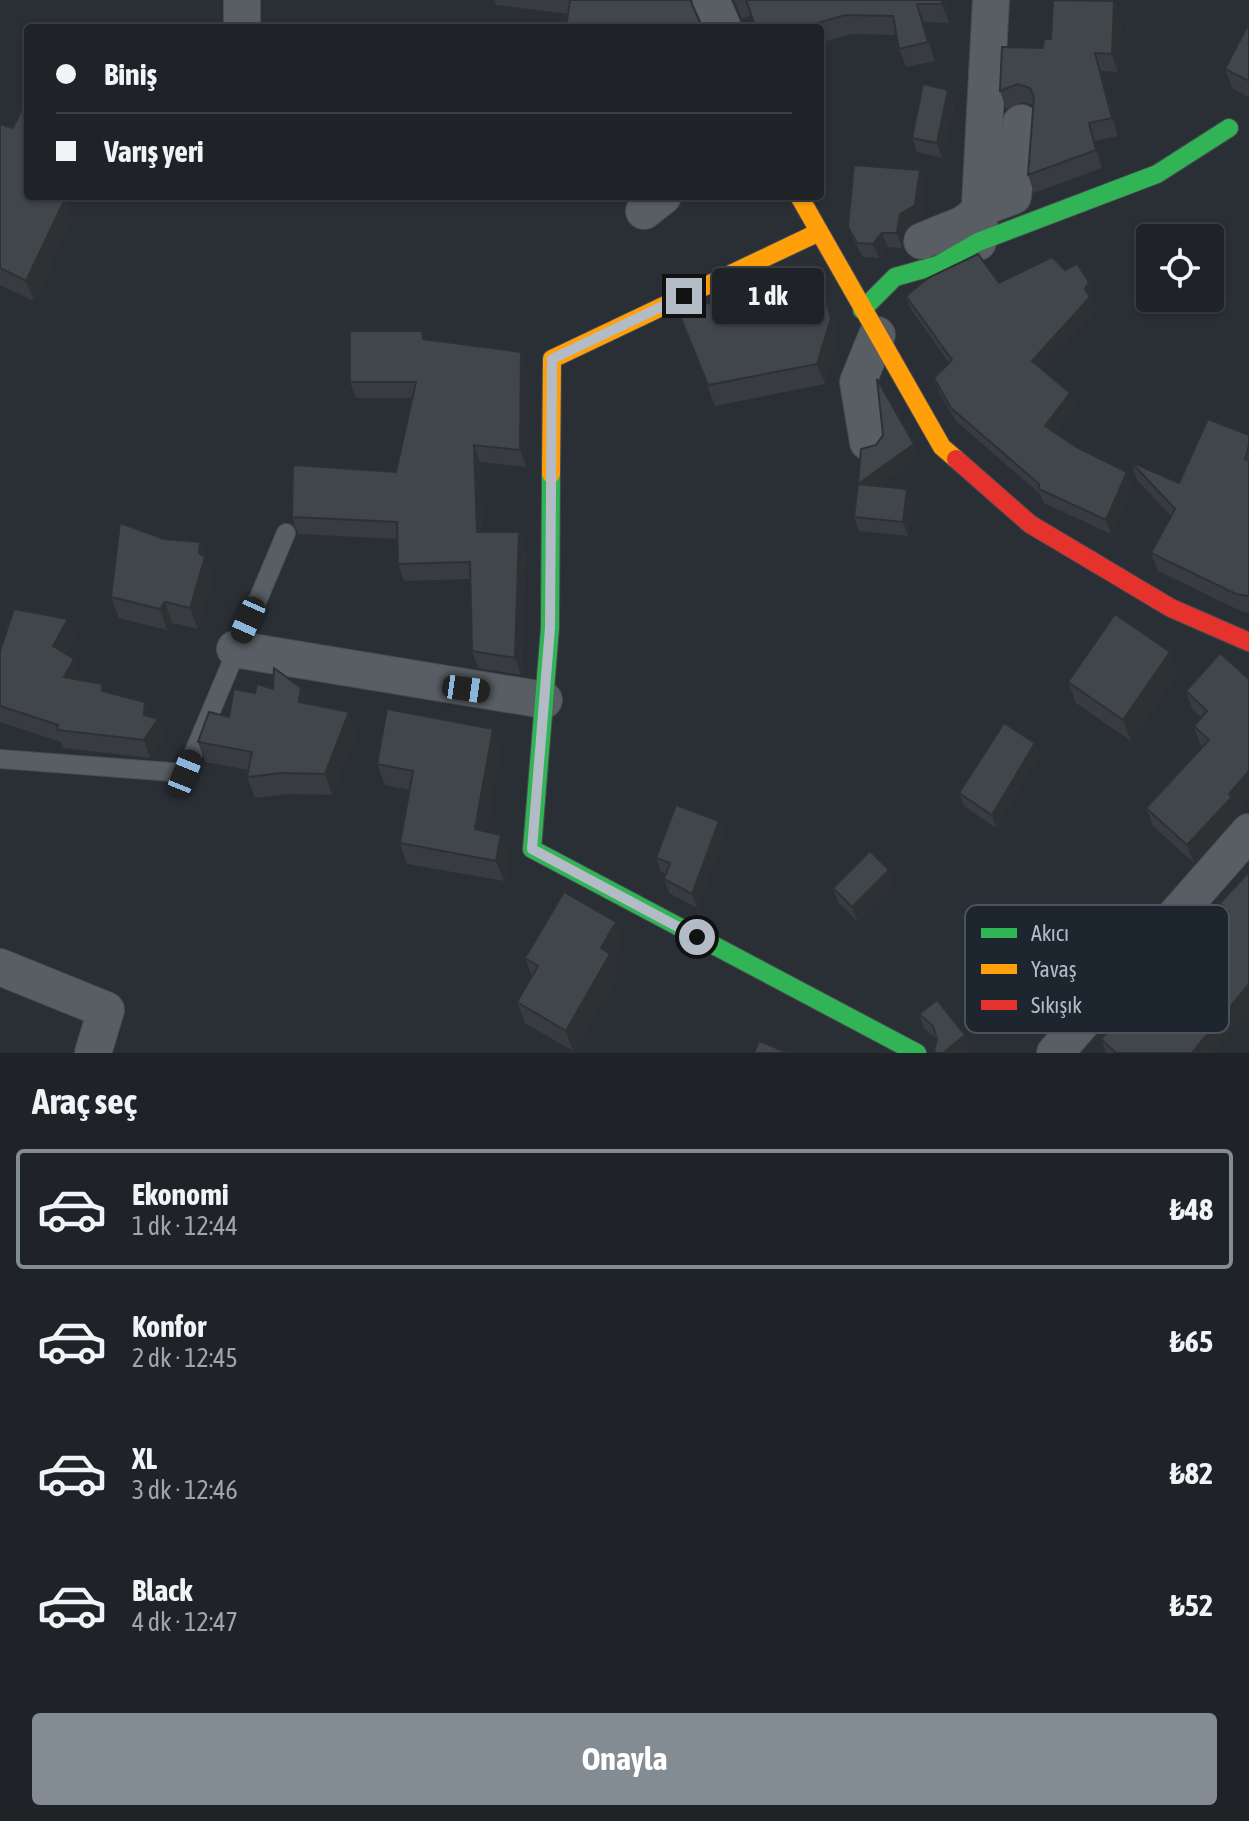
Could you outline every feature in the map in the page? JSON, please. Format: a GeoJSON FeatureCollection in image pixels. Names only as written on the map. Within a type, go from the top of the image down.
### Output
{"type":"FeatureCollection","features":[{"type":"Feature","properties":{"kind":"street"},"geometry":{"type":"LineString","coordinates":[[242,0],[242,24]]}},
{"type":"Feature","properties":{"kind":"street"},"geometry":{"type":"LineString","coordinates":[[711,0],[721,24]]}},
{"type":"Feature","properties":{"kind":"street"},"geometry":{"type":"LineString","coordinates":[[980,221],[991,0]]}},
{"type":"Feature","properties":{"kind":"street"},"geometry":{"type":"LineString","coordinates":[[868,442],[858,382],[870,322],[895,277],[938,265],[980,221],[1013,196],[1021,123]]}},
{"type":"Feature","properties":{"kind":"street"},"geometry":{"type":"LineString","coordinates":[[922,241],[964,224],[1157,174],[1229,128]]}},
{"type":"Feature","properties":{"kind":"street"},"geometry":{"type":"LineString","coordinates":[[801,200],[817,233],[942,447],[1030,524],[1171,608],[1249,642]]}},
{"type":"Feature","properties":{"kind":"street"},"geometry":{"type":"LineString","coordinates":[[817,233],[552,359],[550,628],[532,849],[917,1053]]}},
{"type":"Feature","properties":{"kind":"street"},"geometry":{"type":"LineString","coordinates":[[235,649],[544,700]]}},
{"type":"Feature","properties":{"kind":"street"},"geometry":{"type":"LineString","coordinates":[[1185,905],[1249,832]]}},
{"type":"Feature","properties":{"kind":"street"},"geometry":{"type":"LineString","coordinates":[[0,967],[106,1010],[93,1053]]}},
{"type":"Feature","properties":{"kind":"street"},"geometry":{"type":"LineString","coordinates":[[1055,1053],[1073,1033]]}},
{"type":"Feature","properties":{"kind":"lane"},"geometry":{"type":"LineString","coordinates":[[0,759],[185,773],[286,533]]}},
{"type":"Feature","properties":{"kind":"building"},"geometry":{"type":"Polygon","coordinates":[[[570,0],[690,0],[700,22],[700,24],[566,24],[570,0]]]}},
{"type":"Feature","properties":{"kind":"building"},"geometry":{"type":"Polygon","coordinates":[[[746,0],[942,0],[942,4],[917,4],[928,42],[899,49],[893,16],[845,15],[815,24],[755,24],[746,0]]]}},
{"type":"Feature","properties":{"kind":"building"},"geometry":{"type":"Polygon","coordinates":[[[1053,0],[1114,1],[1112,54],[1095,53],[1112,118],[1089,123],[1096,150],[1028,175],[1034,97],[1030,88],[1018,84],[1000,91],[1002,47],[1043,48],[1044,39],[1051,39],[1053,0]]]}},
{"type":"Feature","properties":{"kind":"building"},"geometry":{"type":"Polygon","coordinates":[[[1249,23],[1249,81],[1225,69],[1249,23]]]}},
{"type":"Feature","properties":{"kind":"building"},"geometry":{"type":"Polygon","coordinates":[[[923,84],[948,90],[937,143],[912,138],[923,84]]]}},
{"type":"Feature","properties":{"kind":"building"},"geometry":{"type":"Polygon","coordinates":[[[24,105],[24,200],[65,200],[26,281],[0,268],[0,124],[13,128],[24,105]]]}},
{"type":"Feature","properties":{"kind":"building"},"geometry":{"type":"Polygon","coordinates":[[[854,165],[920,170],[915,205],[900,214],[897,233],[882,233],[873,244],[857,243],[848,227],[854,165]]]}},
{"type":"Feature","properties":{"kind":"building"},"geometry":{"type":"Polygon","coordinates":[[[978,254],[999,283],[1052,257],[1065,270],[1077,264],[1089,282],[1085,289],[1090,297],[1032,361],[1070,393],[1045,426],[1078,448],[1127,472],[1106,520],[1039,489],[1039,484],[951,408],[934,378],[952,360],[906,296],[928,278],[978,254]]]}},
{"type":"Feature","properties":{"kind":"building"},"geometry":{"type":"Polygon","coordinates":[[[817,270],[831,318],[817,364],[708,385],[675,304],[694,295],[702,305],[817,270]]]}},
{"type":"Feature","properties":{"kind":"building"},"geometry":{"type":"Polygon","coordinates":[[[350,331],[422,331],[423,339],[521,352],[520,450],[474,445],[477,532],[519,532],[515,658],[472,651],[470,562],[398,564],[397,522],[292,517],[293,465],[396,472],[416,382],[350,382],[350,331]]]}},
{"type":"Feature","properties":{"kind":"building"},"geometry":{"type":"Polygon","coordinates":[[[877,379],[914,444],[858,484],[861,449],[876,445],[883,435],[877,379]]]}},
{"type":"Feature","properties":{"kind":"building"},"geometry":{"type":"Polygon","coordinates":[[[1208,419],[1249,435],[1245,459],[1249,461],[1249,596],[1236,594],[1151,553],[1175,509],[1131,462],[1179,483],[1208,419]]]}},
{"type":"Feature","properties":{"kind":"building"},"geometry":{"type":"Polygon","coordinates":[[[858,484],[907,489],[903,522],[854,517],[858,484]]]}},
{"type":"Feature","properties":{"kind":"building"},"geometry":{"type":"Polygon","coordinates":[[[120,523],[164,539],[200,542],[199,553],[205,557],[190,608],[165,602],[160,609],[111,597],[120,523]]]}},
{"type":"Feature","properties":{"kind":"building"},"geometry":{"type":"Polygon","coordinates":[[[14,609],[68,619],[53,646],[74,659],[64,677],[102,684],[102,691],[145,702],[144,715],[158,719],[144,740],[57,730],[58,725],[0,706],[0,651],[14,609]]]}},
{"type":"Feature","properties":{"kind":"building"},"geometry":{"type":"Polygon","coordinates":[[[1115,614],[1170,652],[1123,720],[1068,682],[1115,614]]]}},
{"type":"Feature","properties":{"kind":"building"},"geometry":{"type":"Polygon","coordinates":[[[1220,653],[1249,679],[1249,771],[1229,794],[1232,797],[1187,845],[1146,808],[1209,740],[1194,726],[1207,711],[1186,691],[1220,653]]]}},
{"type":"Feature","properties":{"kind":"building"},"geometry":{"type":"Polygon","coordinates":[[[274,668],[301,688],[299,702],[349,712],[325,774],[281,773],[247,777],[252,752],[198,742],[209,712],[229,717],[234,689],[255,693],[257,684],[273,689],[274,668]]]}},
{"type":"Feature","properties":{"kind":"building"},"geometry":{"type":"Polygon","coordinates":[[[387,709],[493,729],[475,829],[501,835],[496,861],[400,843],[413,771],[377,764],[387,709]]]}},
{"type":"Feature","properties":{"kind":"building"},"geometry":{"type":"Polygon","coordinates":[[[1004,723],[1035,743],[992,815],[959,793],[1004,723]]]}},
{"type":"Feature","properties":{"kind":"building"},"geometry":{"type":"Polygon","coordinates":[[[676,805],[719,821],[692,894],[664,879],[670,863],[656,858],[676,805]]]}},
{"type":"Feature","properties":{"kind":"building"},"geometry":{"type":"Polygon","coordinates":[[[870,851],[889,870],[852,907],[833,888],[870,851]]]}},
{"type":"Feature","properties":{"kind":"building"},"geometry":{"type":"Polygon","coordinates":[[[1249,872],[1249,984],[1229,1008],[1229,905],[1220,903],[1249,872]]]}},
{"type":"Feature","properties":{"kind":"building"},"geometry":{"type":"Polygon","coordinates":[[[564,892],[616,922],[601,948],[610,954],[566,1031],[517,1002],[538,966],[525,958],[564,892]]]}},
{"type":"Feature","properties":{"kind":"building"},"geometry":{"type":"Polygon","coordinates":[[[937,1000],[965,1035],[943,1053],[934,1051],[937,1039],[933,1026],[919,1014],[937,1000]]]}},
{"type":"Feature","properties":{"kind":"building"},"geometry":{"type":"Polygon","coordinates":[[[1107,1033],[1209,1033],[1192,1053],[1116,1053],[1101,1039],[1107,1033]]]}},
{"type":"Feature","properties":{"kind":"building"},"geometry":{"type":"Polygon","coordinates":[[[759,1041],[788,1053],[754,1053],[759,1041]]]}},
{"type":"Feature","properties":{"kind":"traffic: fast"},"geometry":{"type":"LineString","coordinates":[[862,310],[895,277],[938,265],[978,242],[1157,174],[1229,128]]}},
{"type":"Feature","properties":{"kind":"traffic: fast"},"geometry":{"type":"LineString","coordinates":[[551,474],[550,628],[532,849],[917,1053]]}},
{"type":"Feature","properties":{"kind":"traffic: slow"},"geometry":{"type":"LineString","coordinates":[[801,200],[942,447],[956,459]]}},
{"type":"Feature","properties":{"kind":"traffic: slow"},"geometry":{"type":"LineString","coordinates":[[551,474],[552,359],[817,233]]}},
{"type":"Feature","properties":{"kind":"traffic: jam"},"geometry":{"type":"LineString","coordinates":[[956,459],[1030,524],[1171,608],[1249,642]]}},
{"type":"Feature","properties":{"kind":"route"},"geometry":{"type":"LineString","coordinates":[[684,296],[552,359],[550,628],[532,849],[697,937]]}}]}
